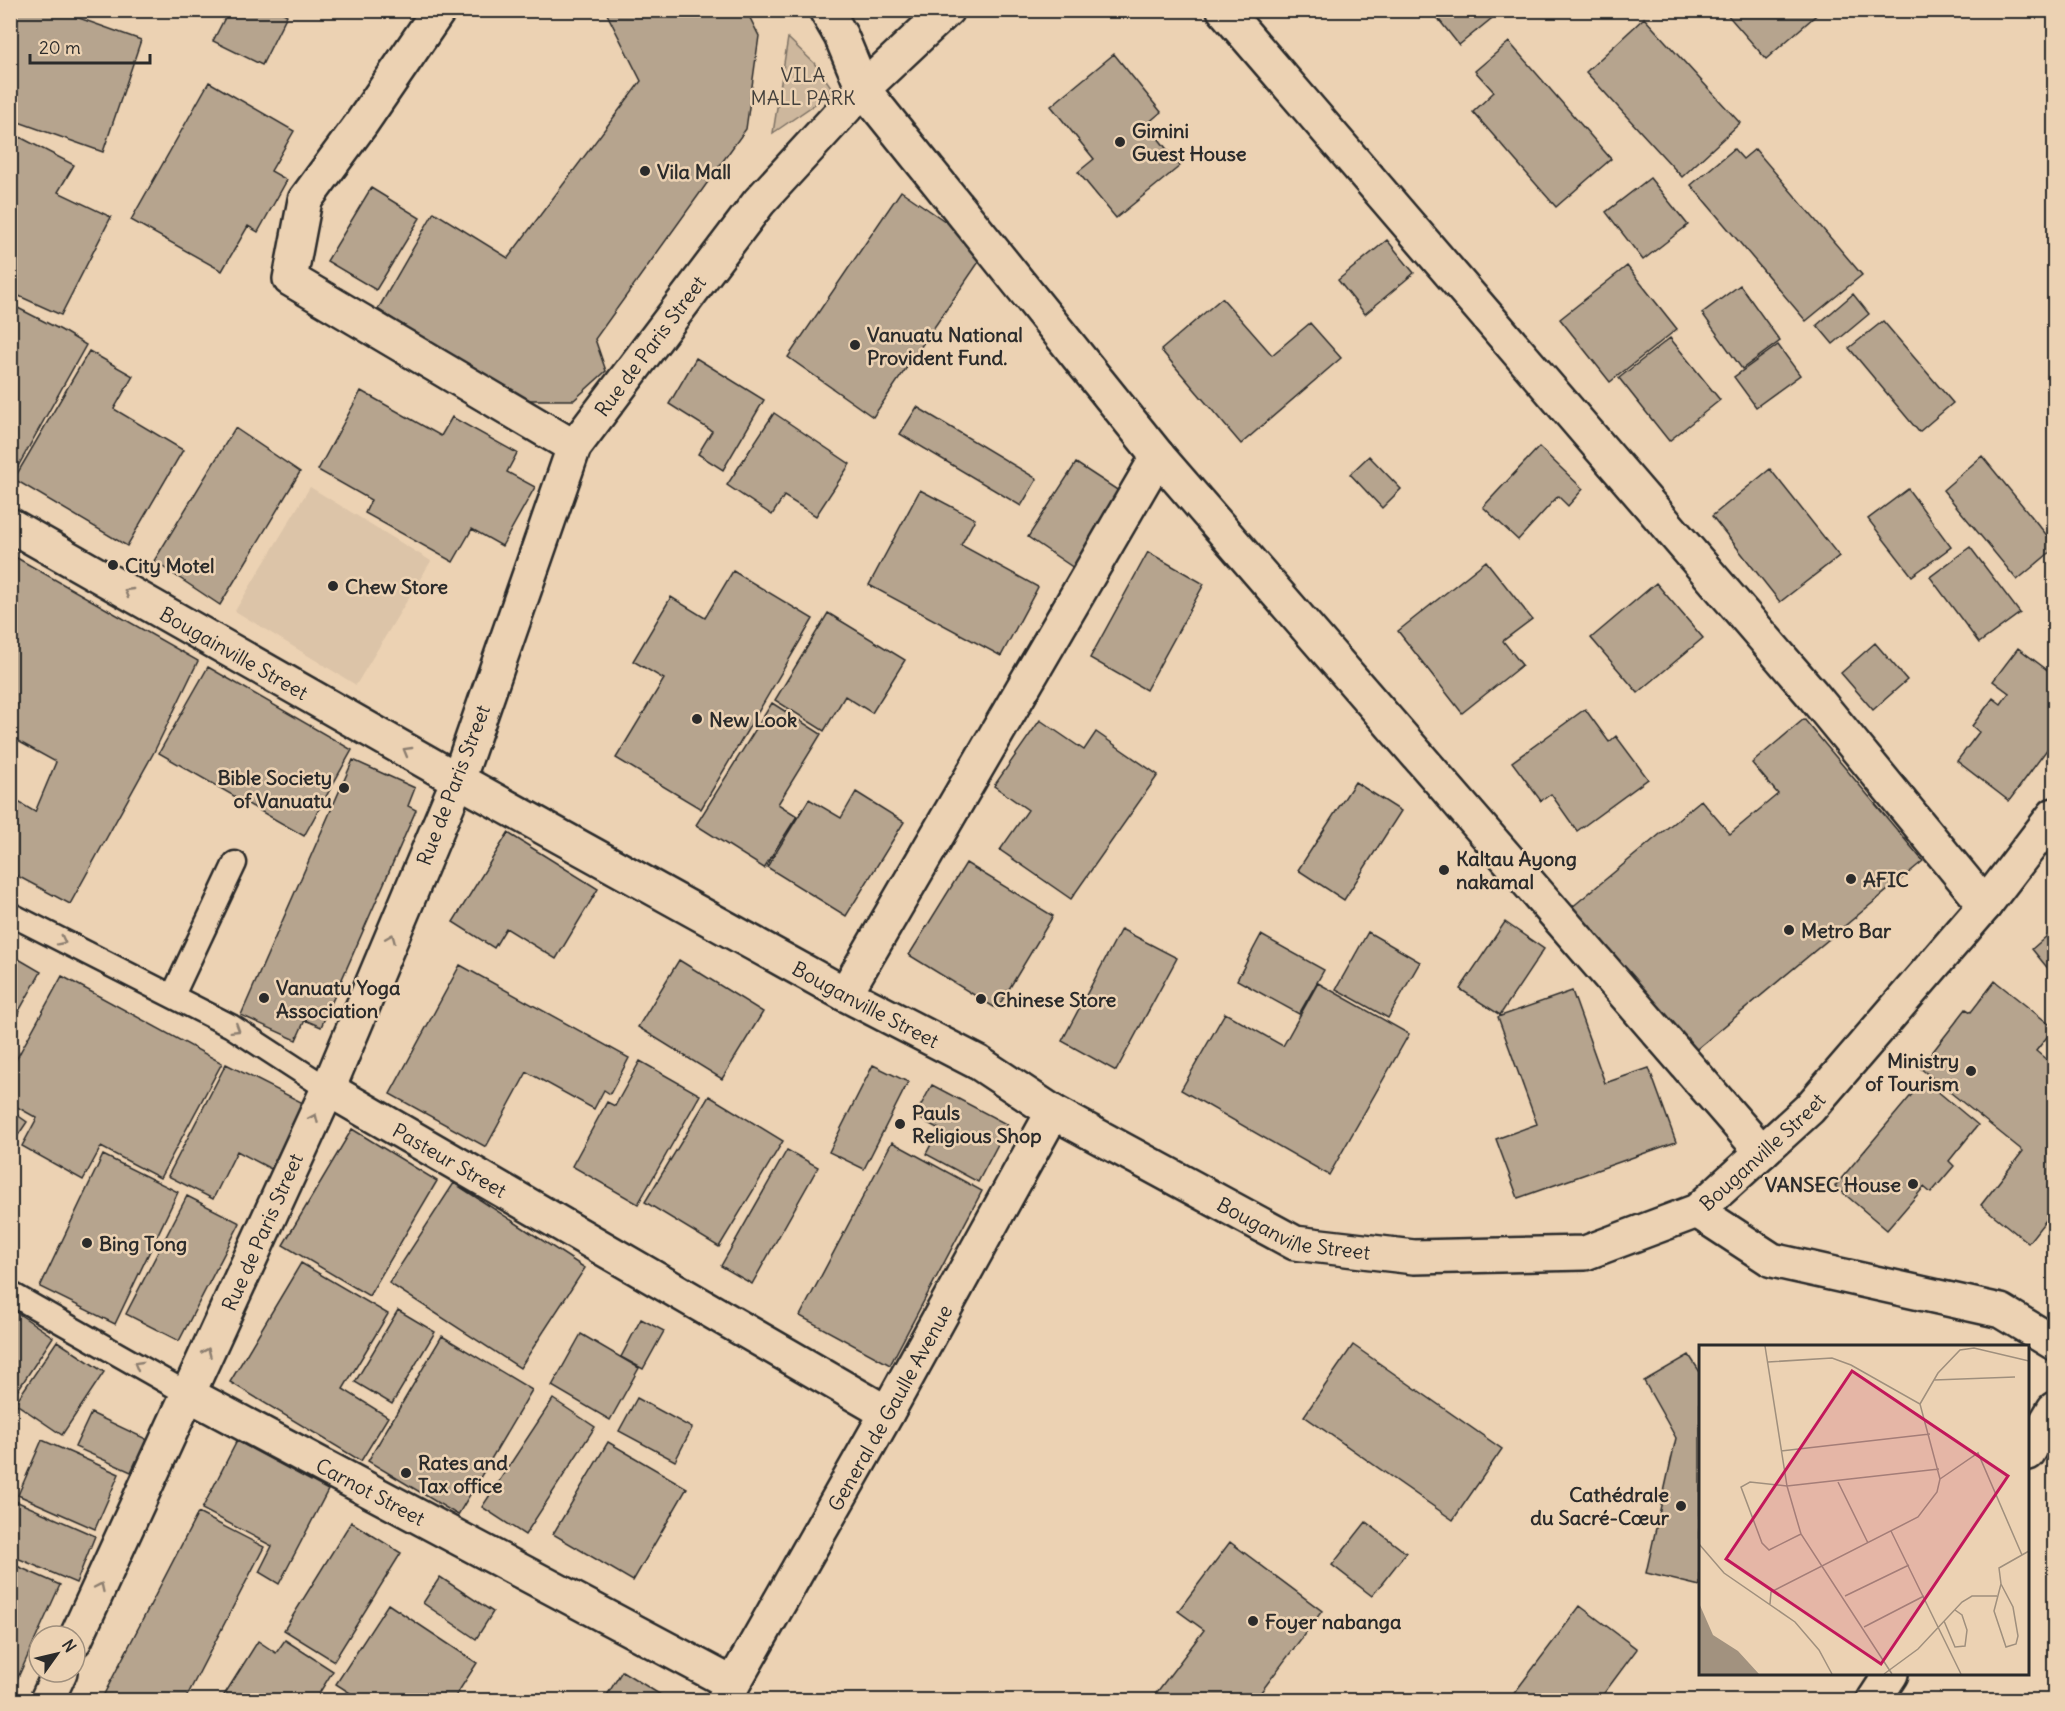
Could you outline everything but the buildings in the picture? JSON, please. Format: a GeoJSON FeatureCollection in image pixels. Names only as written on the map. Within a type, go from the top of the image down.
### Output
{"type":"FeatureCollection","features":[{"type":"Feature","properties":{"kind":"street"},"geometry":{"type":"LineString","coordinates":[[439,10],[361,124],[305,200],[290,279],[573,447]]}},
{"type":"Feature","properties":{"kind":"street"},"geometry":{"type":"LineString","coordinates":[[826,10],[841,36],[863,89],[1158,456],[1762,1152]]}},
{"type":"Feature","properties":{"kind":"street","name":"Rue de Paris Street"},"geometry":{"type":"LineString","coordinates":[[82,1624],[328,1089],[458,780],[573,447],[759,202],[863,89],[947,10]]}},
{"type":"Feature","properties":{"kind":"street"},"geometry":{"type":"LineString","coordinates":[[1224,10],[1804,685],[1985,905]]}},
{"type":"Feature","properties":{"kind":"street"},"geometry":{"type":"LineString","coordinates":[[845,994],[1158,456]]}},
{"type":"Feature","properties":{"kind":"street","name":"Bougainville Street"},"geometry":{"type":"LineString","coordinates":[[10,525],[458,780]]}},
{"type":"Feature","properties":{"kind":"street","name":"Bouganville Street"},"geometry":{"type":"LineString","coordinates":[[458,780],[845,994],[979,1063],[1053,1112],[1295,1243],[1414,1257],[1585,1253],[1697,1211],[1809,1109],[1985,905],[2055,815]]}},
{"type":"Feature","properties":{"kind":"street","name":"Pasteur Street"},"geometry":{"type":"LineString","coordinates":[[328,1089],[888,1413]]}},
{"type":"Feature","properties":{"kind":"street","name":"General de Gaulle Avenue"},"geometry":{"type":"LineString","coordinates":[[728,1692],[888,1413],[1053,1112]]}},
{"type":"Feature","properties":{"kind":"street"},"geometry":{"type":"LineString","coordinates":[[1697,1211],[1772,1260],[2001,1311],[2055,1343]]}},
{"type":"Feature","properties":{"kind":"street","name":"Carnot Street"},"geometry":{"type":"LineString","coordinates":[[188,1394],[728,1692]]}},
{"type":"Feature","properties":{"kind":"street"},"geometry":{"type":"LineString","coordinates":[[2029,1451],[2055,1409]]}},
{"type":"Feature","properties":{"kind":"street"},"geometry":{"type":"LineString","coordinates":[[1874,1701],[1891,1675]]}},
{"type":"Feature","properties":{"kind":"street"},"geometry":{"type":"LineString","coordinates":[[47,1701],[55,1684]]}},
{"type":"Feature","properties":{"kind":"lane"},"geometry":{"type":"LineString","coordinates":[[172,996],[235,863]]}},
{"type":"Feature","properties":{"kind":"lane","name":"Pasteur Street"},"geometry":{"type":"LineString","coordinates":[[10,914],[231,1026],[328,1089]]}},
{"type":"Feature","properties":{"kind":"lane","name":"Carnot Street"},"geometry":{"type":"LineString","coordinates":[[10,1293],[188,1394]]}},
{"type":"Feature","properties":{"kind":"shaded area","name":"Chew Store"},"geometry":{"type":"Polygon","coordinates":[[[310,487],[431,561],[356,685],[235,611],[310,487]]]}},
{"type":"Feature","properties":{"kind":"green space","name":"VILA MALL PARK"},"geometry":{"type":"Polygon","coordinates":[[[788,38],[814,63],[834,91],[773,133],[788,38]]]}},
{"type":"Feature","properties":{"kind":"place","name":"Gimini Guest House"},"geometry":{"type":"Point","coordinates":[1120,142]}},
{"type":"Feature","properties":{"kind":"place","name":"Vila Mall"},"geometry":{"type":"Point","coordinates":[645,171]}},
{"type":"Feature","properties":{"kind":"place","name":"Vanuatu National Provident Fund."},"geometry":{"type":"Point","coordinates":[855,345]}},
{"type":"Feature","properties":{"kind":"place","name":"City Motel"},"geometry":{"type":"Point","coordinates":[113,565]}},
{"type":"Feature","properties":{"kind":"place","name":"Chew Store"},"geometry":{"type":"Point","coordinates":[333,586]}},
{"type":"Feature","properties":{"kind":"place","name":"New Look"},"geometry":{"type":"Point","coordinates":[697,719]}},
{"type":"Feature","properties":{"kind":"place","name":"Bible Society of Vanuatu"},"geometry":{"type":"Point","coordinates":[344,788]}},
{"type":"Feature","properties":{"kind":"place","name":"Kaltau Ayong nakamal"},"geometry":{"type":"Point","coordinates":[1444,870]}},
{"type":"Feature","properties":{"kind":"place","name":"AFIC"},"geometry":{"type":"Point","coordinates":[1851,879]}},
{"type":"Feature","properties":{"kind":"place","name":"Metro Bar"},"geometry":{"type":"Point","coordinates":[1789,930]}},
{"type":"Feature","properties":{"kind":"place","name":"Vanuatu Yoga Association"},"geometry":{"type":"Point","coordinates":[264,998]}},
{"type":"Feature","properties":{"kind":"place","name":"Chinese Store"},"geometry":{"type":"Point","coordinates":[981,999]}},
{"type":"Feature","properties":{"kind":"place","name":"Ministry of Tourism"},"geometry":{"type":"Point","coordinates":[1971,1071]}},
{"type":"Feature","properties":{"kind":"place","name":"Pauls Religious Shop"},"geometry":{"type":"Point","coordinates":[900,1124]}},
{"type":"Feature","properties":{"kind":"place","name":"VANSEC House"},"geometry":{"type":"Point","coordinates":[1913,1184]}},
{"type":"Feature","properties":{"kind":"place","name":"Bing Tong"},"geometry":{"type":"Point","coordinates":[87,1243]}},
{"type":"Feature","properties":{"kind":"place","name":"Rates and Tax office"},"geometry":{"type":"Point","coordinates":[406,1473]}},
{"type":"Feature","properties":{"kind":"place","name":"Cathédrale du Sacré-Cœur"},"geometry":{"type":"Point","coordinates":[1681,1506]}},
{"type":"Feature","properties":{"kind":"place","name":"Foyer nabanga"},"geometry":{"type":"Point","coordinates":[1253,1621]}}]}
